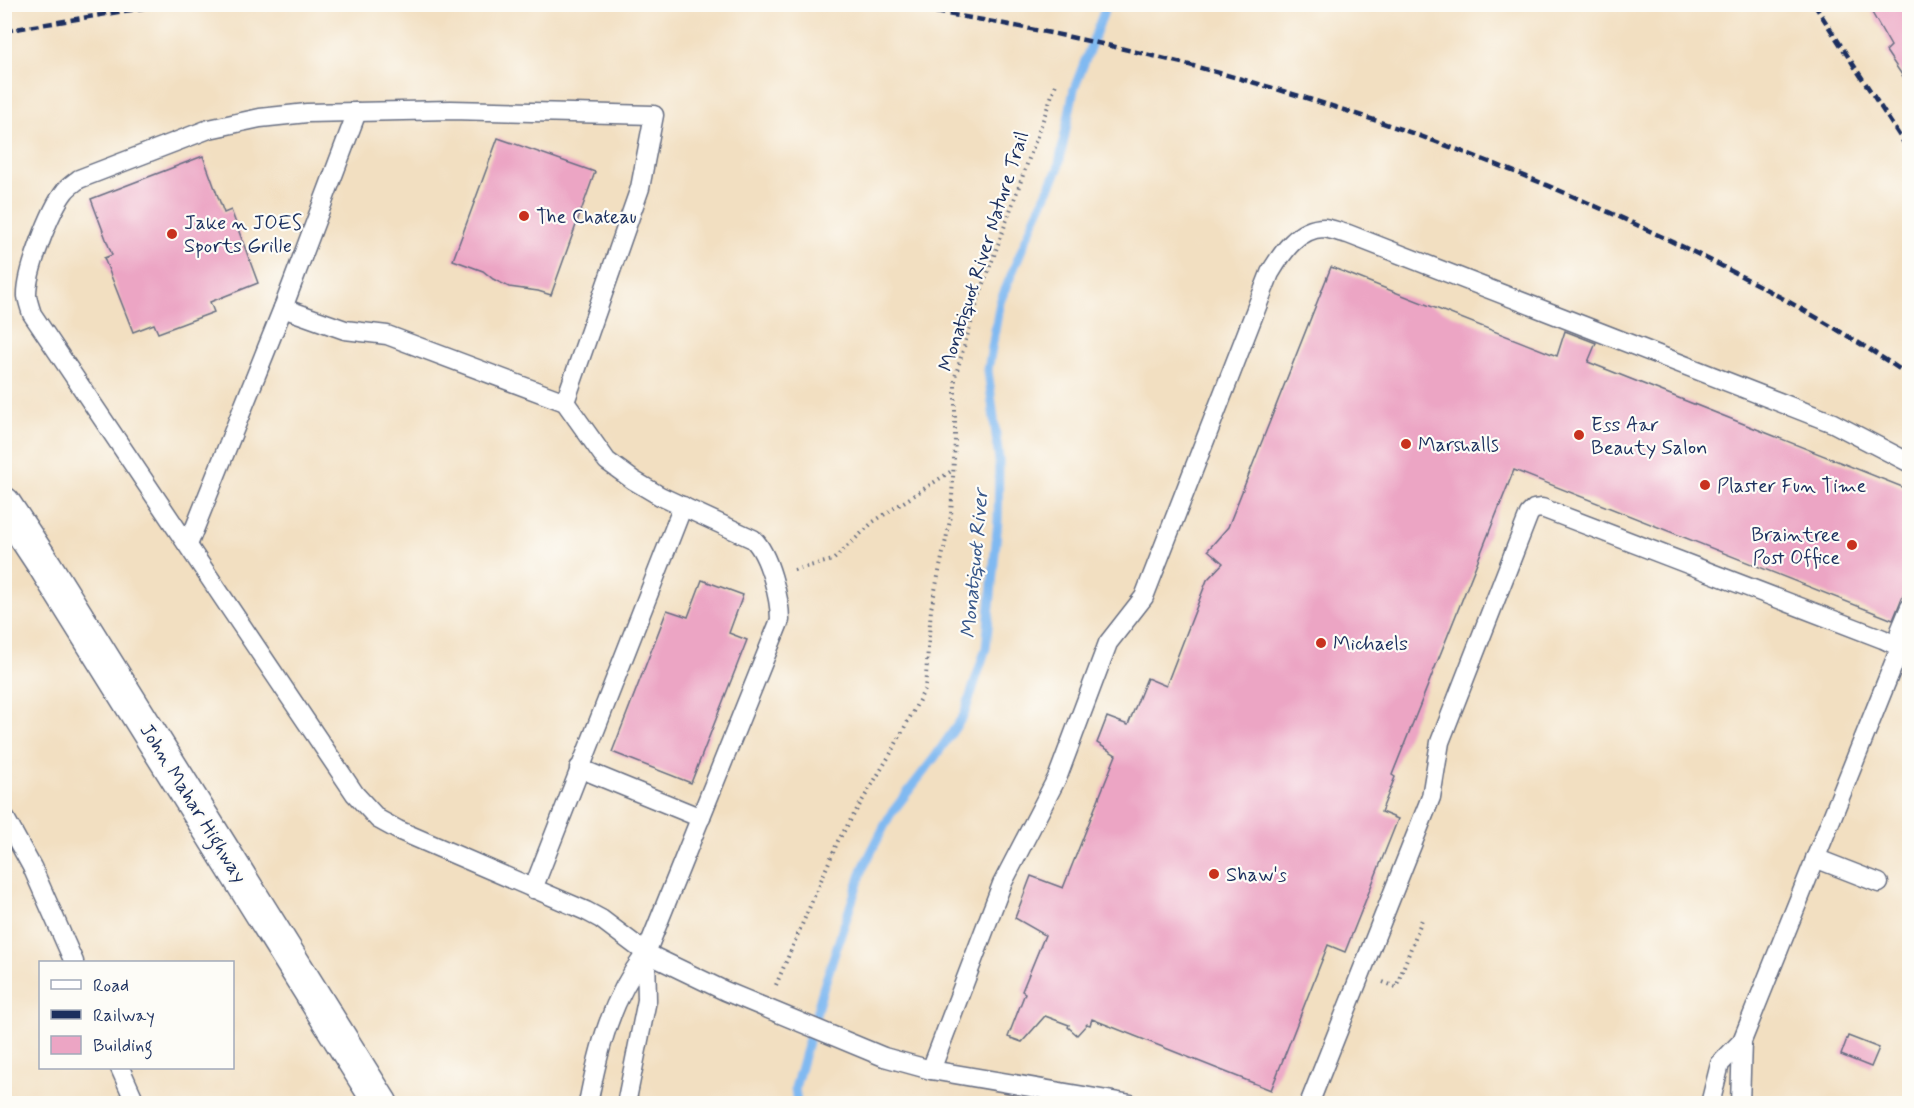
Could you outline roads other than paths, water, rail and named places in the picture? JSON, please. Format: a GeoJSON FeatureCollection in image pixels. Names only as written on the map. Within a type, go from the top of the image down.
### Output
{"type":"FeatureCollection","features":[{"type":"Feature","properties":{"kind":"street","name":"John Mahar Highway"},"geometry":{"type":"LineString","coordinates":[[4,504],[381,1104]]}},
{"type":"Feature","properties":{"kind":"lane"},"geometry":{"type":"LineString","coordinates":[[565,402],[640,188],[654,115],[451,110],[307,113],[260,118],[210,129],[79,179],[57,202],[28,279],[27,297],[32,314],[365,807],[378,819],[398,830],[601,919],[646,952],[725,992],[858,1047],[895,1061],[931,1070],[1131,1104]]}},
{"type":"Feature","properties":{"kind":"lane"},"geometry":{"type":"LineString","coordinates":[[188,545],[283,308],[357,112]]}},
{"type":"Feature","properties":{"kind":"lane"},"geometry":{"type":"LineString","coordinates":[[931,1070],[1002,884],[1058,776],[1108,642],[1144,597],[1270,273],[1284,251],[1306,232],[1324,228],[1348,234],[1833,423],[1910,463]]}},
{"type":"Feature","properties":{"kind":"lane"},"geometry":{"type":"LineString","coordinates":[[283,308],[345,330],[387,335],[565,402],[607,461],[633,480],[753,540],[762,551],[778,599],[780,620],[646,952],[630,975],[609,1020],[600,1045],[588,1104]]}},
{"type":"Feature","properties":{"kind":"lane"},"geometry":{"type":"LineString","coordinates":[[534,889],[579,768],[683,506]]}},
{"type":"Feature","properties":{"kind":"lane"},"geometry":{"type":"LineString","coordinates":[[1309,1104],[1431,797],[1440,742],[1529,514],[1534,509],[1542,508],[1872,635],[1905,650]]}},
{"type":"Feature","properties":{"kind":"lane"},"geometry":{"type":"LineString","coordinates":[[1740,1104],[1742,1041],[1815,858],[1905,650],[1900,631],[1910,607]]}},
{"type":"Feature","properties":{"kind":"lane"},"geometry":{"type":"LineString","coordinates":[[579,768],[701,818]]}},
{"type":"Feature","properties":{"kind":"lane"},"geometry":{"type":"LineString","coordinates":[[4,816],[32,867],[73,961]]}},
{"type":"Feature","properties":{"kind":"lane"},"geometry":{"type":"LineString","coordinates":[[1815,858],[1879,883]]}},
{"type":"Feature","properties":{"kind":"lane"},"geometry":{"type":"LineString","coordinates":[[626,1104],[647,1000],[646,952]]}},
{"type":"Feature","properties":{"kind":"lane"},"geometry":{"type":"LineString","coordinates":[[1710,1104],[1720,1064],[1742,1041]]}},
{"type":"Feature","properties":{"kind":"lane"},"geometry":{"type":"LineString","coordinates":[[120,1069],[136,1104]]}},
{"type":"Feature","properties":{"kind":"waterway","name":"Monatiquot River"},"geometry":{"type":"LineString","coordinates":[[797,1104],[795,1088],[823,989],[863,868],[890,815],[964,715],[986,648],[998,520],[999,460],[988,370],[1000,302],[1058,169],[1074,89],[1107,4]]}},
{"type":"Feature","properties":{"kind":"railway"},"geometry":{"type":"LineString","coordinates":[[4,31],[167,4]]}},
{"type":"Feature","properties":{"kind":"railway"},"geometry":{"type":"LineString","coordinates":[[882,4],[980,20],[1173,61],[1363,116],[1456,149],[1548,186],[1708,259],[1811,314],[1910,376]]}},
{"type":"Feature","properties":{"kind":"railway"},"geometry":{"type":"LineString","coordinates":[[1814,4],[1910,152]]}},
{"type":"Feature","properties":{"kind":"place","name":"The Chateau"},"geometry":{"type":"Point","coordinates":[524,216]}},
{"type":"Feature","properties":{"kind":"place","name":"Jake n JOES Sports Grille"},"geometry":{"type":"Point","coordinates":[172,234]}},
{"type":"Feature","properties":{"kind":"place","name":"Ess Aar Beauty Salon"},"geometry":{"type":"Point","coordinates":[1579,435]}},
{"type":"Feature","properties":{"kind":"place","name":"Marshalls"},"geometry":{"type":"Point","coordinates":[1406,444]}},
{"type":"Feature","properties":{"kind":"place","name":"Plaster Fun Time"},"geometry":{"type":"Point","coordinates":[1705,485]}},
{"type":"Feature","properties":{"kind":"place","name":"Braintree Post Office"},"geometry":{"type":"Point","coordinates":[1852,545]}},
{"type":"Feature","properties":{"kind":"place","name":"Michaels"},"geometry":{"type":"Point","coordinates":[1321,643]}},
{"type":"Feature","properties":{"kind":"place","name":"Shaw's"},"geometry":{"type":"Point","coordinates":[1214,874]}}]}
